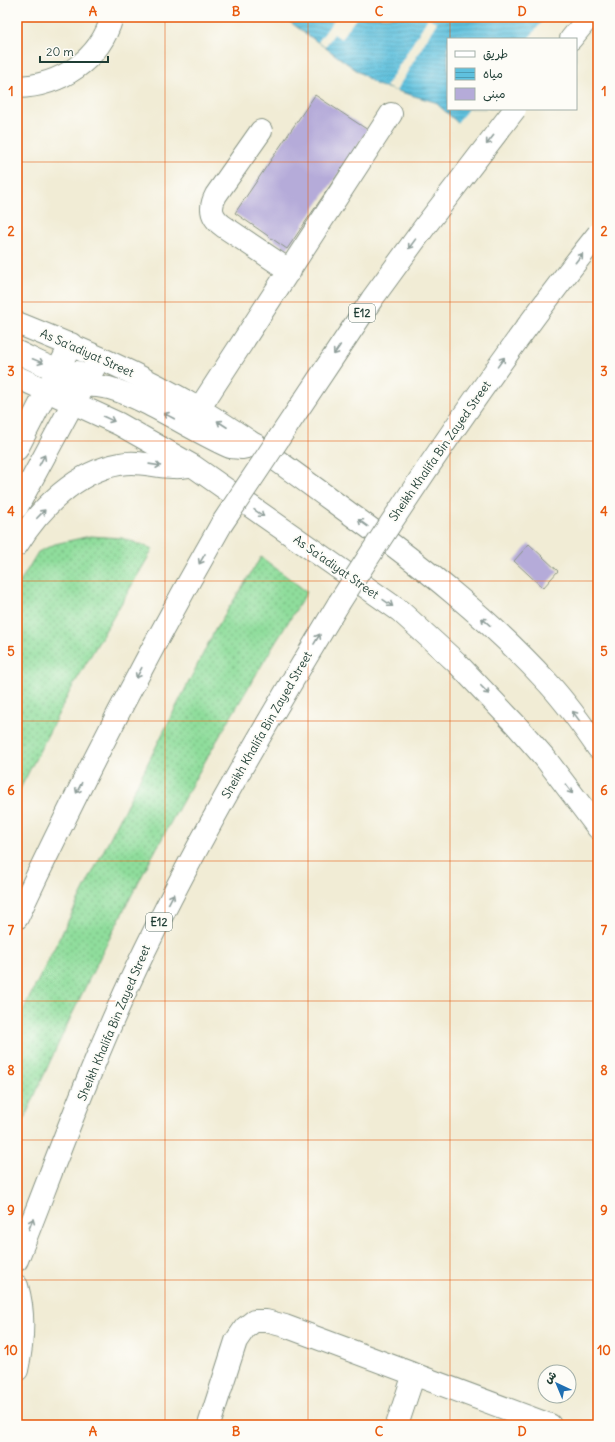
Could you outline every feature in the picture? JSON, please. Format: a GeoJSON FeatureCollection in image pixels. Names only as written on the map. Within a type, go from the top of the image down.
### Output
{"type":"FeatureCollection","features":[{"type":"Feature","properties":{"kind":"main road"},"geometry":{"type":"LineString","coordinates":[[17,86],[43,84],[72,72],[95,51],[104,38],[112,17]]}},
{"type":"Feature","properties":{"kind":"main road"},"geometry":{"type":"LineString","coordinates":[[572,38],[590,17]]}},
{"type":"Feature","properties":{"kind":"main road","name":"E12"},"geometry":{"type":"LineString","coordinates":[[17,918],[62,821],[112,722],[165,623],[221,525],[372,299],[448,195],[513,110]]}},
{"type":"Feature","properties":{"kind":"main road"},"geometry":{"type":"LineString","coordinates":[[199,409],[391,114]]}},
{"type":"Feature","properties":{"kind":"main road"},"geometry":{"type":"LineString","coordinates":[[261,132],[216,195],[212,203],[212,212],[216,220],[223,226],[290,271]]}},
{"type":"Feature","properties":{"kind":"main road","name":"Sheikh Khalifa Bin Zayed Street"},"geometry":{"type":"LineString","coordinates":[[17,1260],[102,1046],[144,951],[238,774],[339,603],[453,430],[513,346],[598,234]]}},
{"type":"Feature","properties":{"kind":"main road","name":"As Sa'adiyat Street"},"geometry":{"type":"LineString","coordinates":[[17,323],[71,344],[143,378],[199,409],[256,446],[415,561],[490,626],[550,684],[573,712],[598,748]]}},
{"type":"Feature","properties":{"kind":"main road"},"geometry":{"type":"LineString","coordinates":[[17,449],[71,344]]}},
{"type":"Feature","properties":{"kind":"main road"},"geometry":{"type":"LineString","coordinates":[[17,352],[67,372],[85,370],[100,358]]}},
{"type":"Feature","properties":{"kind":"main road"},"geometry":{"type":"LineString","coordinates":[[17,507],[100,358]]}},
{"type":"Feature","properties":{"kind":"main road","name":"As Sa'adiyat Street"},"geometry":{"type":"LineString","coordinates":[[17,377],[47,390],[79,394],[119,424],[192,466],[400,611],[456,662],[516,725],[545,758],[598,828]]}},
{"type":"Feature","properties":{"kind":"main road"},"geometry":{"type":"LineString","coordinates":[[79,394],[109,388],[133,397],[230,447],[242,448],[256,446]]}},
{"type":"Feature","properties":{"kind":"main road"},"geometry":{"type":"LineString","coordinates":[[17,544],[28,528],[56,498],[90,474],[120,464],[137,463],[172,467],[192,466]]}},
{"type":"Feature","properties":{"kind":"main road"},"geometry":{"type":"LineString","coordinates":[[17,1286],[22,1314],[22,1335],[17,1370]]}},
{"type":"Feature","properties":{"kind":"main road"},"geometry":{"type":"LineString","coordinates":[[209,1425],[236,1341],[244,1328],[254,1321],[266,1321],[285,1326],[550,1425]]}},
{"type":"Feature","properties":{"kind":"main road"},"geometry":{"type":"LineString","coordinates":[[397,1425],[414,1374]]}},
{"type":"Feature","properties":{"kind":"green space"},"geometry":{"type":"Polygon","coordinates":[[[90,536],[122,538],[153,549],[70,691],[17,795],[17,587],[38,552],[55,544],[90,536]]]}},
{"type":"Feature","properties":{"kind":"green space"},"geometry":{"type":"Polygon","coordinates":[[[261,557],[307,592],[227,724],[151,858],[81,996],[48,1065],[17,1136],[17,1022],[215,630],[261,557]]]}},
{"type":"Feature","properties":{"kind":"water"},"geometry":{"type":"Polygon","coordinates":[[[283,17],[598,17],[598,251],[435,102],[377,85],[283,17]]]}},
{"type":"Feature","properties":{"kind":"pier"},"geometry":{"type":"Polygon","coordinates":[[[336,17],[357,17],[341,39],[334,34],[325,47],[318,42],[336,17]]]}},
{"type":"Feature","properties":{"kind":"pier"},"geometry":{"type":"Polygon","coordinates":[[[546,17],[598,17],[598,253],[456,124],[467,110],[577,110],[577,38],[529,38],[546,17]]]}},
{"type":"Feature","properties":{"kind":"pier"},"geometry":{"type":"Polygon","coordinates":[[[428,18],[437,22],[396,91],[386,87],[428,18]]]}},
{"type":"Feature","properties":{"kind":"building"},"geometry":{"type":"Polygon","coordinates":[[[315,95],[368,130],[287,249],[235,213],[315,95]]]}},
{"type":"Feature","properties":{"kind":"building"},"geometry":{"type":"Polygon","coordinates":[[[529,544],[558,571],[543,588],[514,561],[529,544]]]}}]}
